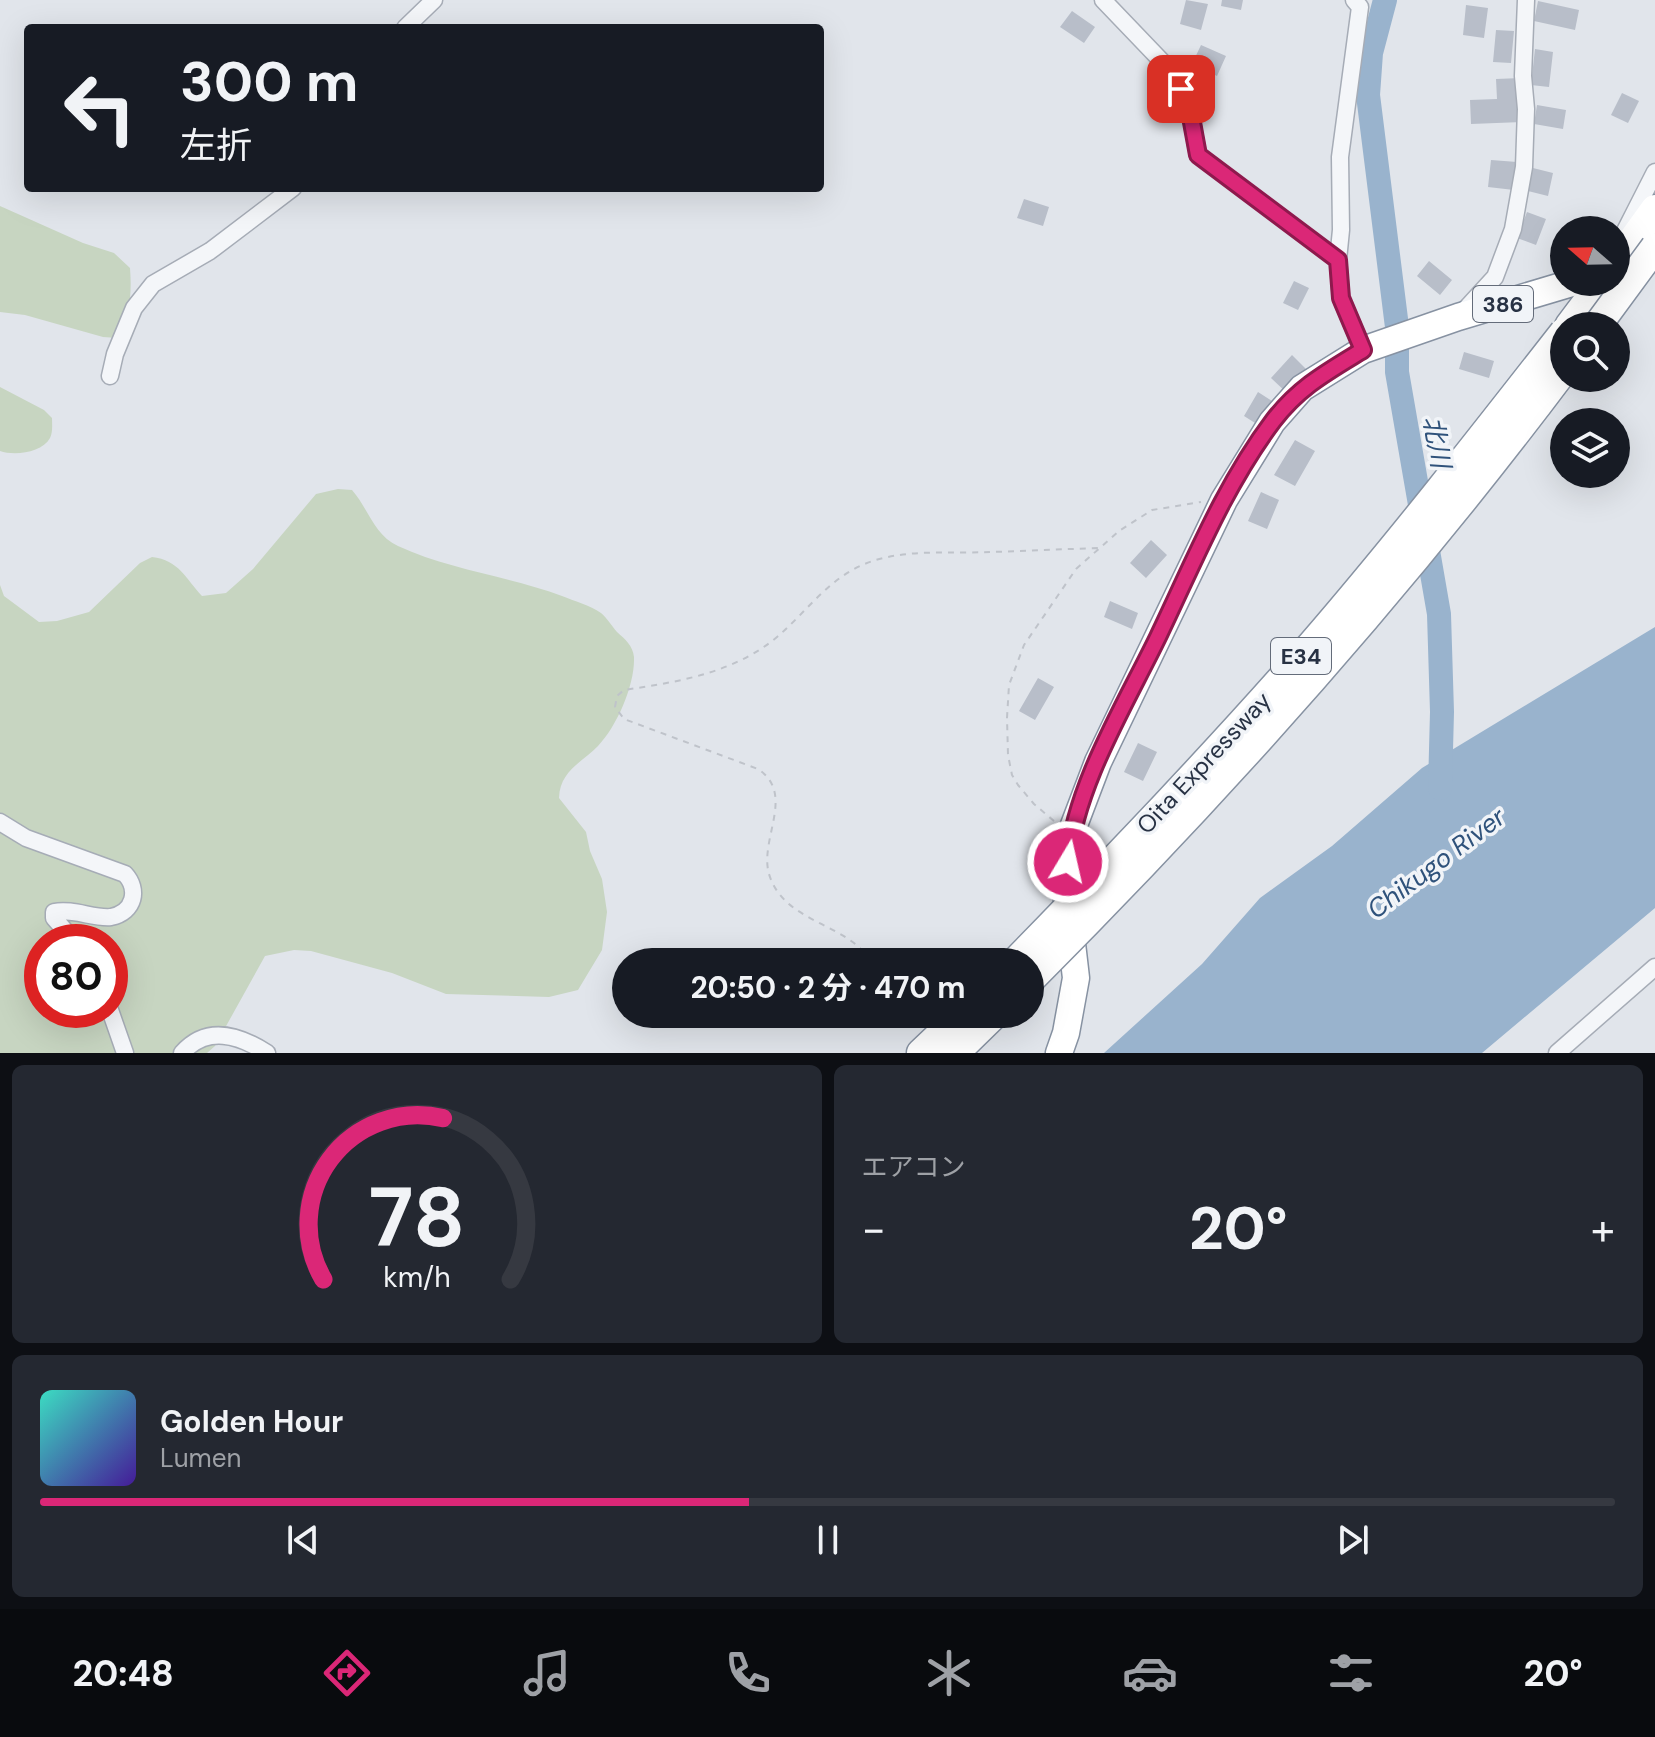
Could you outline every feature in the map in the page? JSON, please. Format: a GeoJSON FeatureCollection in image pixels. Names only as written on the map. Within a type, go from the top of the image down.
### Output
{"type":"FeatureCollection","features":[{"type":"Feature","properties":{"kind":"highway"},"geometry":{"type":"LineString","coordinates":[[1630,244],[1655,209]]}},
{"type":"Feature","properties":{"kind":"highway"},"geometry":{"type":"LineString","coordinates":[[1630,264],[1652,257]]}},
{"type":"Feature","properties":{"kind":"highway"},"geometry":{"type":"LineString","coordinates":[[1608,312],[1652,257]]}},
{"type":"Feature","properties":{"kind":"highway","name":"386"},"geometry":{"type":"LineString","coordinates":[[1059,1053],[1066,1033],[1076,978],[1066,892],[1071,833],[1098,762],[1224,500],[1272,422],[1302,388],[1368,348],[1550,289]]}},
{"type":"Feature","properties":{"kind":"highway","name":"Oita Expressway"},"geometry":{"type":"LineString","coordinates":[[1028,948],[1150,822],[1312,644],[1461,464],[1550,350]]}},
{"type":"Feature","properties":{"kind":"highway","name":"Oita Expressway"},"geometry":{"type":"LineString","coordinates":[[1044,966],[1182,824],[1324,666],[1477,482],[1550,388]]}},
{"type":"Feature","properties":{"kind":"highway"},"geometry":{"type":"LineString","coordinates":[[921,1053],[947,1028]]}},
{"type":"Feature","properties":{"kind":"highway"},"geometry":{"type":"LineString","coordinates":[[955,1053],[981,1028]]}},
{"type":"Feature","properties":{"kind":"street"},"geometry":{"type":"LineString","coordinates":[[409,24],[434,0]]}},
{"type":"Feature","properties":{"kind":"street"},"geometry":{"type":"LineString","coordinates":[[1103,0],[1172,72],[1189,106],[1198,155],[1338,260]]}},
{"type":"Feature","properties":{"kind":"street"},"geometry":{"type":"LineString","coordinates":[[1354,0],[1360,7],[1340,157],[1341,230],[1338,260],[1341,298],[1368,348]]}},
{"type":"Feature","properties":{"kind":"street"},"geometry":{"type":"LineString","coordinates":[[1458,317],[1495,277],[1513,229],[1524,167],[1526,0]]}},
{"type":"Feature","properties":{"kind":"street"},"geometry":{"type":"LineString","coordinates":[[1630,223],[1655,172]]}},
{"type":"Feature","properties":{"kind":"street"},"geometry":{"type":"LineString","coordinates":[[110,376],[115,354],[134,308],[153,284],[210,251],[288,192]]}},
{"type":"Feature","properties":{"kind":"street"},"geometry":{"type":"LineString","coordinates":[[0,822],[26,838],[125,874],[133,882],[135,897],[128,908],[111,917],[54,912],[54,918],[59,924]]}},
{"type":"Feature","properties":{"kind":"street"},"geometry":{"type":"LineString","coordinates":[[1557,1053],[1655,967]]}},
{"type":"Feature","properties":{"kind":"street"},"geometry":{"type":"LineString","coordinates":[[116,1028],[125,1053]]}},
{"type":"Feature","properties":{"kind":"street"},"geometry":{"type":"LineString","coordinates":[[182,1053],[204,1036],[222,1034],[245,1040],[267,1053]]}},
{"type":"Feature","properties":{"kind":"path"},"geometry":{"type":"LineString","coordinates":[[1071,833],[1034,804],[1012,775],[1007,731],[1009,685],[1024,645],[1076,569],[1119,531],[1152,510],[1224,500]]}},
{"type":"Feature","properties":{"kind":"path"},"geometry":{"type":"LineString","coordinates":[[859,948],[795,910],[779,895],[769,875],[766,855],[776,795],[766,775],[758,769],[624,719],[615,707],[617,696],[624,690],[700,676],[748,658],[778,637],[823,592],[864,565],[902,554],[1101,548]]}},
{"type":"Feature","properties":{"kind":"green space"},"geometry":{"type":"Polygon","coordinates":[[[0,206],[83,243],[114,253],[130,268],[129,304],[118,338],[103,337],[25,315],[0,312],[0,206]]]}},
{"type":"Feature","properties":{"kind":"green space"},"geometry":{"type":"Polygon","coordinates":[[[0,387],[44,410],[52,418],[52,433],[41,447],[27,452],[0,451],[0,387]]]}},
{"type":"Feature","properties":{"kind":"green space"},"geometry":{"type":"Polygon","coordinates":[[[338,489],[352,490],[377,528],[398,546],[587,605],[603,615],[626,640],[633,653],[634,668],[618,716],[598,746],[567,774],[559,798],[586,832],[602,879],[607,912],[602,950],[578,990],[549,997],[446,994],[392,973],[311,951],[294,950],[265,956],[215,1046],[207,1053],[0,1053],[0,585],[4,596],[39,622],[57,621],[89,612],[140,563],[152,557],[175,566],[202,596],[226,593],[253,569],[316,494],[338,489]]]}},
{"type":"Feature","properties":{"kind":"water","name":"Chikugo River"},"geometry":{"type":"Polygon","coordinates":[[[1655,627],[1655,908],[1482,1053],[1104,1053],[1202,964],[1260,898],[1332,846],[1422,768],[1655,627]]]}},
{"type":"Feature","properties":{"kind":"building"},"geometry":{"type":"Polygon","coordinates":[[[1186,0],[1208,4],[1201,30],[1180,24],[1186,0]]]}},
{"type":"Feature","properties":{"kind":"building"},"geometry":{"type":"Polygon","coordinates":[[[1222,0],[1243,0],[1241,10],[1221,6],[1222,0]]]}},
{"type":"Feature","properties":{"kind":"building"},"geometry":{"type":"Polygon","coordinates":[[[1538,1],[1579,10],[1575,30],[1534,21],[1538,1]]]}},
{"type":"Feature","properties":{"kind":"building"},"geometry":{"type":"Polygon","coordinates":[[[1466,5],[1488,8],[1484,38],[1463,35],[1466,5]]]}},
{"type":"Feature","properties":{"kind":"building"},"geometry":{"type":"Polygon","coordinates":[[[1072,11],[1095,27],[1084,43],[1060,27],[1072,11]]]}},
{"type":"Feature","properties":{"kind":"building"},"geometry":{"type":"Polygon","coordinates":[[[1496,30],[1514,31],[1511,63],[1493,62],[1496,30]]]}},
{"type":"Feature","properties":{"kind":"building"},"geometry":{"type":"Polygon","coordinates":[[[1201,45],[1226,56],[1217,76],[1192,64],[1201,45]]]}},
{"type":"Feature","properties":{"kind":"building"},"geometry":{"type":"Polygon","coordinates":[[[1535,49],[1553,52],[1549,87],[1531,85],[1535,49]]]}},
{"type":"Feature","properties":{"kind":"building"},"geometry":{"type":"Polygon","coordinates":[[[1521,78],[1522,122],[1471,124],[1470,100],[1497,99],[1496,79],[1521,78]]]}},
{"type":"Feature","properties":{"kind":"building"},"geometry":{"type":"Polygon","coordinates":[[[1622,93],[1639,101],[1628,123],[1611,115],[1622,93]]]}},
{"type":"Feature","properties":{"kind":"building"},"geometry":{"type":"Polygon","coordinates":[[[1537,105],[1566,110],[1563,129],[1534,124],[1537,105]]]}},
{"type":"Feature","properties":{"kind":"building"},"geometry":{"type":"Polygon","coordinates":[[[1491,160],[1517,162],[1514,190],[1488,187],[1491,160]]]}},
{"type":"Feature","properties":{"kind":"building"},"geometry":{"type":"Polygon","coordinates":[[[1533,168],[1553,173],[1548,196],[1528,191],[1533,168]]]}},
{"type":"Feature","properties":{"kind":"building"},"geometry":{"type":"Polygon","coordinates":[[[1024,199],[1049,207],[1043,226],[1017,218],[1024,199]]]}},
{"type":"Feature","properties":{"kind":"building"},"geometry":{"type":"Polygon","coordinates":[[[1527,212],[1546,219],[1536,245],[1517,238],[1527,212]]]}},
{"type":"Feature","properties":{"kind":"building"},"geometry":{"type":"Polygon","coordinates":[[[1429,261],[1452,280],[1440,295],[1417,276],[1429,261]]]}},
{"type":"Feature","properties":{"kind":"building"},"geometry":{"type":"Polygon","coordinates":[[[1294,281],[1309,288],[1298,310],[1283,303],[1294,281]]]}},
{"type":"Feature","properties":{"kind":"building"},"geometry":{"type":"Polygon","coordinates":[[[1464,352],[1494,361],[1489,378],[1459,369],[1464,352]]]}},
{"type":"Feature","properties":{"kind":"building"},"geometry":{"type":"Polygon","coordinates":[[[1292,355],[1309,372],[1288,394],[1271,378],[1292,355]]]}},
{"type":"Feature","properties":{"kind":"building"},"geometry":{"type":"Polygon","coordinates":[[[1258,392],[1278,405],[1263,428],[1244,416],[1258,392]]]}},
{"type":"Feature","properties":{"kind":"building"},"geometry":{"type":"Polygon","coordinates":[[[1295,440],[1315,451],[1295,486],[1274,475],[1295,440]]]}},
{"type":"Feature","properties":{"kind":"building"},"geometry":{"type":"Polygon","coordinates":[[[1261,492],[1279,500],[1267,529],[1248,521],[1261,492]]]}},
{"type":"Feature","properties":{"kind":"building"},"geometry":{"type":"Polygon","coordinates":[[[1151,540],[1167,555],[1146,578],[1130,563],[1151,540]]]}},
{"type":"Feature","properties":{"kind":"building"},"geometry":{"type":"Polygon","coordinates":[[[1110,601],[1138,613],[1132,629],[1104,617],[1110,601]]]}},
{"type":"Feature","properties":{"kind":"building"},"geometry":{"type":"Polygon","coordinates":[[[1038,678],[1054,687],[1035,720],[1019,711],[1038,678]]]}},
{"type":"Feature","properties":{"kind":"building"},"geometry":{"type":"Polygon","coordinates":[[[1138,743],[1157,752],[1143,781],[1124,772],[1138,743]]]}},
{"type":"Feature","properties":{"kind":"waterway","name":"北川"},"geometry":{"type":"LineString","coordinates":[[1385,0],[1371,53],[1368,95],[1397,327],[1397,372],[1439,614],[1442,712],[1440,788]]}},
{"type":"Feature","properties":{"kind":"route"},"geometry":{"type":"LineString","coordinates":[[1068,862],[1071,833],[1098,762],[1224,500],[1272,422],[1302,388],[1363,350],[1341,298],[1338,260],[1198,155],[1189,106],[1181,89]]}}]}
